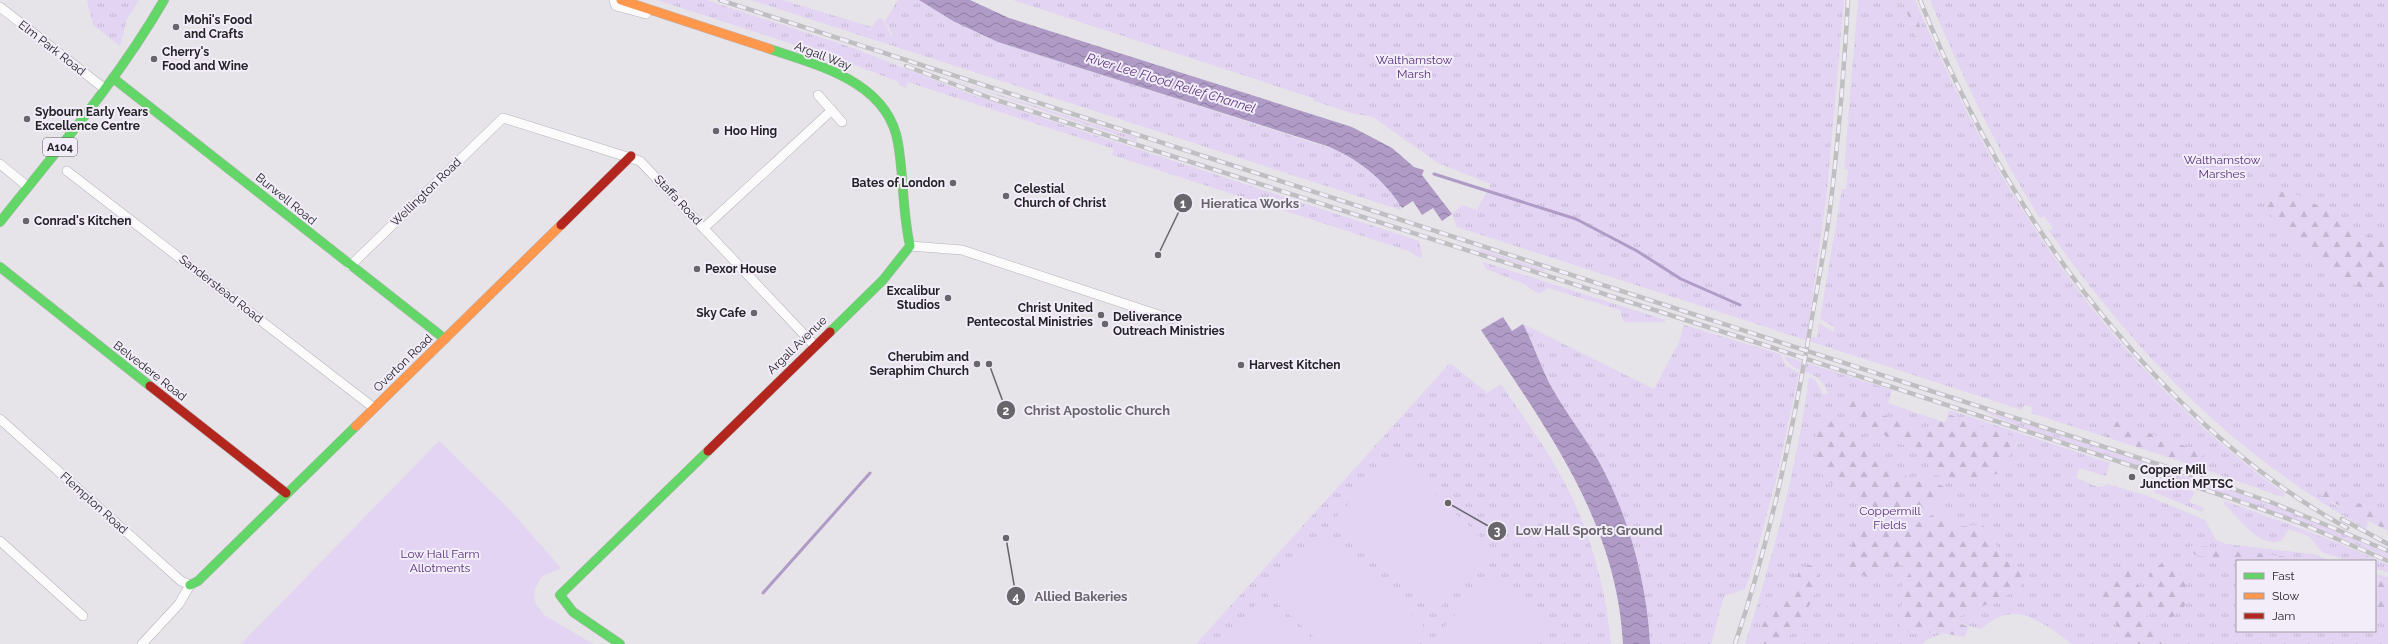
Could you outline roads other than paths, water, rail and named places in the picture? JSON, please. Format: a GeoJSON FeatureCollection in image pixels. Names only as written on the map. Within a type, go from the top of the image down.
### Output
{"type":"FeatureCollection","features":[{"type":"Feature","properties":{"kind":"street","name":"A104"},"geometry":{"type":"LineString","coordinates":[[0,222],[105,90],[142,38],[164,0]]}},
{"type":"Feature","properties":{"kind":"street","name":"Argall Way"},"geometry":{"type":"LineString","coordinates":[[616,0],[651,8],[654,12],[826,68],[842,75],[874,95],[888,114],[897,134],[904,218],[910,246]]}},
{"type":"Feature","properties":{"kind":"street","name":"Elm Park Road"},"geometry":{"type":"LineString","coordinates":[[0,7],[105,90]]}},
{"type":"Feature","properties":{"kind":"street","name":"Burwell Road"},"geometry":{"type":"LineString","coordinates":[[113,78],[350,266],[445,339]]}},
{"type":"Feature","properties":{"kind":"street"},"geometry":{"type":"LineString","coordinates":[[818,94],[842,122]]}},
{"type":"Feature","properties":{"kind":"street"},"geometry":{"type":"LineString","coordinates":[[704,228],[832,110]]}},
{"type":"Feature","properties":{"kind":"street","name":"Wellington Road"},"geometry":{"type":"LineString","coordinates":[[350,266],[502,118]]}},
{"type":"Feature","properties":{"kind":"street","name":"Staffa Road"},"geometry":{"type":"LineString","coordinates":[[502,118],[631,156],[640,161],[814,345]]}},
{"type":"Feature","properties":{"kind":"street","name":"Overton Road"},"geometry":{"type":"LineString","coordinates":[[190,585],[198,581],[631,156]]}},
{"type":"Feature","properties":{"kind":"street"},"geometry":{"type":"LineString","coordinates":[[0,164],[28,187]]}},
{"type":"Feature","properties":{"kind":"street","name":"Sanderstead Road"},"geometry":{"type":"LineString","coordinates":[[67,170],[374,408]]}},
{"type":"Feature","properties":{"kind":"street"},"geometry":{"type":"LineString","coordinates":[[910,246],[962,250],[1171,319]]}},
{"type":"Feature","properties":{"kind":"street","name":"Argall Avenue"},"geometry":{"type":"LineString","coordinates":[[620,644],[572,612],[560,595],[814,345],[883,280],[900,261],[910,246]]}},
{"type":"Feature","properties":{"kind":"street","name":"Belvedere Road"},"geometry":{"type":"LineString","coordinates":[[0,267],[286,493]]}},
{"type":"Feature","properties":{"kind":"street","name":"Flempton Road"},"geometry":{"type":"LineString","coordinates":[[0,419],[181,581],[190,585]]}},
{"type":"Feature","properties":{"kind":"street"},"geometry":{"type":"LineString","coordinates":[[0,541],[83,616]]}},
{"type":"Feature","properties":{"kind":"street"},"geometry":{"type":"LineString","coordinates":[[142,644],[179,604],[190,585]]}},
{"type":"Feature","properties":{"kind":"water","name":"River Lee Flood Relief Channel"},"geometry":{"type":"Polygon","coordinates":[[[919,0],[970,0],[1009,18],[1352,127],[1392,148],[1414,167],[1424,170],[1422,175],[1452,214],[1442,221],[1433,208],[1422,215],[1413,201],[1402,208],[1379,179],[1349,157],[1327,146],[998,42],[953,21],[919,0]]]}},
{"type":"Feature","properties":{"kind":"water"},"geometry":{"type":"Polygon","coordinates":[[[1503,317],[1512,331],[1523,324],[1552,388],[1593,451],[1609,481],[1627,526],[1634,549],[1645,597],[1650,644],[1623,644],[1618,600],[1607,557],[1593,517],[1553,440],[1481,330],[1503,317]]]}},
{"type":"Feature","properties":{"kind":"waterway"},"geometry":{"type":"LineString","coordinates":[[1434,174],[1576,219],[1637,251],[1681,279],[1740,305]]}},
{"type":"Feature","properties":{"kind":"waterway"},"geometry":{"type":"LineString","coordinates":[[763,593],[870,473]]}},
{"type":"Feature","properties":{"kind":"railway"},"geometry":{"type":"LineString","coordinates":[[720,0],[2210,481],[2273,503],[2388,551]]}},
{"type":"Feature","properties":{"kind":"railway"},"geometry":{"type":"LineString","coordinates":[[1735,644],[1758,571],[1777,497],[1807,347],[1827,233],[1845,54],[1848,0]]}},
{"type":"Feature","properties":{"kind":"railway"},"geometry":{"type":"LineString","coordinates":[[1920,0],[1943,55],[1997,160],[2059,259],[2095,306],[2133,351],[2174,395],[2214,433],[2256,468],[2300,500],[2347,528]]}},
{"type":"Feature","properties":{"kind":"railway"},"geometry":{"type":"LineString","coordinates":[[906,66],[990,98],[1758,343],[2230,498],[2300,523],[2388,561]]}},
{"type":"Feature","properties":{"kind":"railway"},"geometry":{"type":"LineString","coordinates":[[2342,519],[2388,544]]}},
{"type":"Feature","properties":{"kind":"place","name":"Mohi's Food and Crafts"},"geometry":{"type":"Point","coordinates":[176,27]}},
{"type":"Feature","properties":{"kind":"place","name":"Cherry's Food and Wine"},"geometry":{"type":"Point","coordinates":[154,59]}},
{"type":"Feature","properties":{"kind":"place","name":"Sybourn Early Years Excellence Centre"},"geometry":{"type":"Point","coordinates":[27,119]}},
{"type":"Feature","properties":{"kind":"place","name":"Hoo Hing"},"geometry":{"type":"Point","coordinates":[716,131]}},
{"type":"Feature","properties":{"kind":"place","name":"Bates of London"},"geometry":{"type":"Point","coordinates":[953,183]}},
{"type":"Feature","properties":{"kind":"place","name":"Celestial Church of Christ"},"geometry":{"type":"Point","coordinates":[1006,196]}},
{"type":"Feature","properties":{"kind":"place","name":"Conrad's Kitchen"},"geometry":{"type":"Point","coordinates":[26,221]}},
{"type":"Feature","properties":{"kind":"place","name":"Hieratica Works"},"geometry":{"type":"Point","coordinates":[1158,255]}},
{"type":"Feature","properties":{"kind":"place","name":"Pexor House"},"geometry":{"type":"Point","coordinates":[697,269]}},
{"type":"Feature","properties":{"kind":"place","name":"Excalibur Studios"},"geometry":{"type":"Point","coordinates":[948,298]}},
{"type":"Feature","properties":{"kind":"place","name":"Sky Cafe"},"geometry":{"type":"Point","coordinates":[754,313]}},
{"type":"Feature","properties":{"kind":"place","name":"Christ United Pentecostal Ministries"},"geometry":{"type":"Point","coordinates":[1101,315]}},
{"type":"Feature","properties":{"kind":"place","name":"Deliverance Outreach Ministries"},"geometry":{"type":"Point","coordinates":[1105,324]}},
{"type":"Feature","properties":{"kind":"place","name":"Cherubim and Seraphim Church"},"geometry":{"type":"Point","coordinates":[977,364]}},
{"type":"Feature","properties":{"kind":"place","name":"Christ Apostolic Church"},"geometry":{"type":"Point","coordinates":[989,364]}},
{"type":"Feature","properties":{"kind":"place","name":"Harvest Kitchen"},"geometry":{"type":"Point","coordinates":[1241,365]}},
{"type":"Feature","properties":{"kind":"place","name":"Copper Mill Junction MPTSC"},"geometry":{"type":"Point","coordinates":[2132,477]}},
{"type":"Feature","properties":{"kind":"place","name":"Low Hall Sports Ground"},"geometry":{"type":"Point","coordinates":[1448,503]}},
{"type":"Feature","properties":{"kind":"place","name":"Allied Bakeries"},"geometry":{"type":"Point","coordinates":[1006,538]}},
{"type":"Feature","properties":{"kind":"park label","name":"Walthamstow Marsh"},"geometry":{"type":"Point","coordinates":[1414,67]}},
{"type":"Feature","properties":{"kind":"park label","name":"Walthamstow Marshes"},"geometry":{"type":"Point","coordinates":[2222,167]}},
{"type":"Feature","properties":{"kind":"park label","name":"Coppermill Fields"},"geometry":{"type":"Point","coordinates":[1890,518]}},
{"type":"Feature","properties":{"kind":"park label","name":"Low Hall Farm Allotments"},"geometry":{"type":"Point","coordinates":[440,561]}}]}
